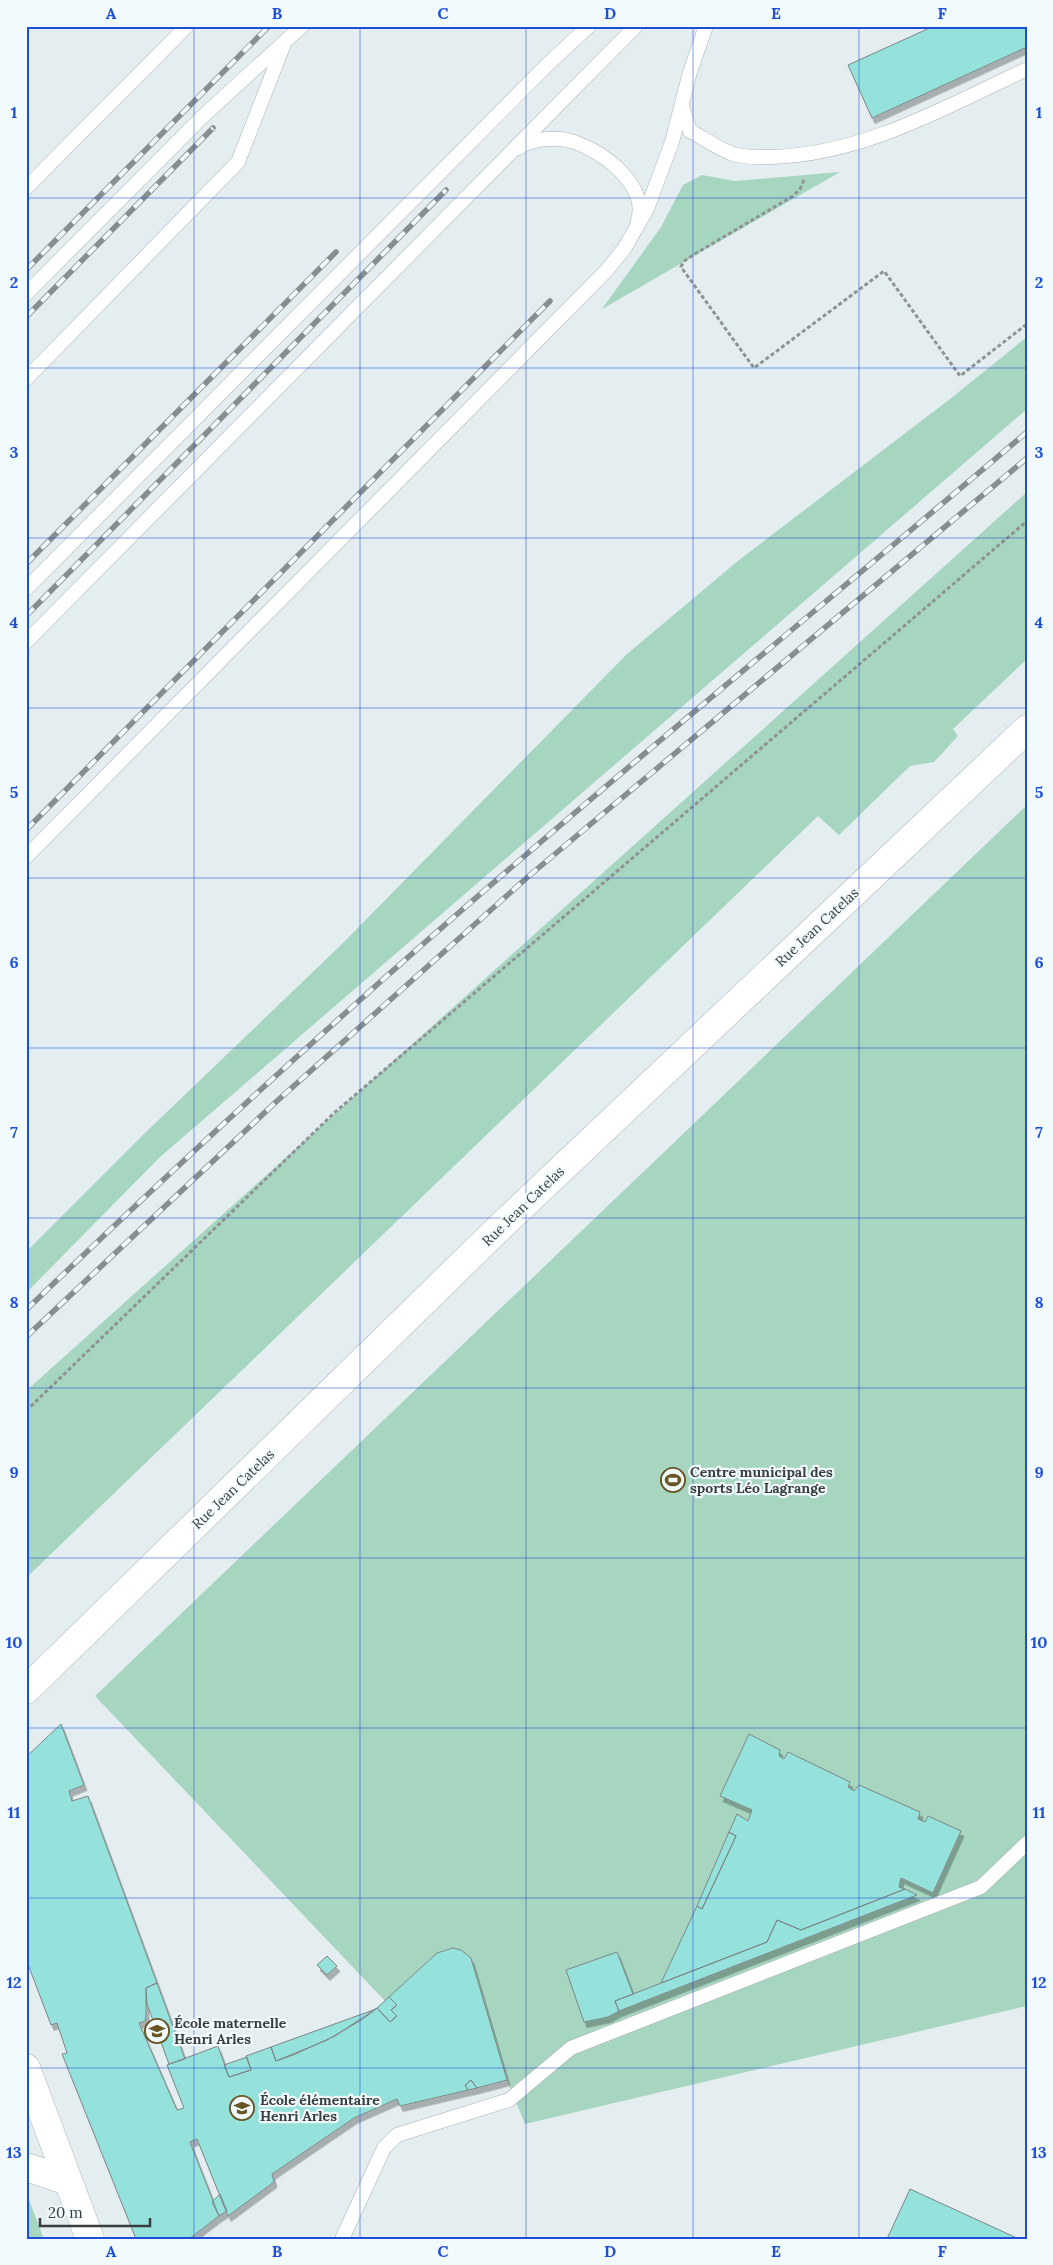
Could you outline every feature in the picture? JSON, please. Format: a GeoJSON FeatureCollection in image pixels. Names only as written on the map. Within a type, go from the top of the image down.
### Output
{"type":"FeatureCollection","features":[{"type":"Feature","properties":{"kind":"street","name":"Rue Jean Catelas"},"geometry":{"type":"LineString","coordinates":[[26,1690],[498,1230],[1027,729]]}},
{"type":"Feature","properties":{"kind":"street"},"geometry":{"type":"LineString","coordinates":[[26,2068],[90,2239]]}},
{"type":"Feature","properties":{"kind":"street"},"geometry":{"type":"LineString","coordinates":[[26,2167],[68,2181]]}},
{"type":"Feature","properties":{"kind":"lane"},"geometry":{"type":"LineString","coordinates":[[26,188],[187,26]]}},
{"type":"Feature","properties":{"kind":"lane"},"geometry":{"type":"LineString","coordinates":[[26,294],[203,116],[302,26]]}},
{"type":"Feature","properties":{"kind":"lane"},"geometry":{"type":"LineString","coordinates":[[26,589],[589,26]]}},
{"type":"Feature","properties":{"kind":"lane"},"geometry":{"type":"LineString","coordinates":[[26,642],[636,26]]}},
{"type":"Feature","properties":{"kind":"lane"},"geometry":{"type":"LineString","coordinates":[[26,857],[606,271],[624,249],[647,209],[672,142],[690,72],[706,26]]}},
{"type":"Feature","properties":{"kind":"lane"},"geometry":{"type":"LineString","coordinates":[[26,379],[238,162],[284,44]]}},
{"type":"Feature","properties":{"kind":"lane"},"geometry":{"type":"LineString","coordinates":[[682,105],[690,131],[733,154],[751,157],[805,154],[838,149],[872,138],[955,103],[1027,69]]}},
{"type":"Feature","properties":{"kind":"lane"},"geometry":{"type":"LineString","coordinates":[[508,154],[524,144],[554,138],[568,140],[597,153],[619,170],[634,190],[640,205],[636,228]]}},
{"type":"Feature","properties":{"kind":"lane"},"geometry":{"type":"LineString","coordinates":[[342,2239],[384,2148],[397,2135],[509,2100],[571,2048],[981,1886],[1027,1843]]}},
{"type":"Feature","properties":{"kind":"path"},"geometry":{"type":"LineString","coordinates":[[805,154],[804,178],[800,189],[793,196],[693,255],[683,262],[681,267],[754,368],[884,271],[960,376],[1027,324]]}},
{"type":"Feature","properties":{"kind":"path"},"geometry":{"type":"LineString","coordinates":[[26,1411],[334,1113],[1027,521]]}},
{"type":"Feature","properties":{"kind":"green space"},"geometry":{"type":"Polygon","coordinates":[[[840,172],[602,309],[661,227],[683,185],[702,175],[735,181],[840,172]]]}},
{"type":"Feature","properties":{"kind":"green space"},"geometry":{"type":"Polygon","coordinates":[[[1027,337],[1027,409],[160,1157],[26,1293],[26,1252],[146,1132],[342,944],[627,654],[739,560],[950,399],[1027,337]]]}},
{"type":"Feature","properties":{"kind":"green space"},"geometry":{"type":"Polygon","coordinates":[[[1027,492],[1027,659],[953,729],[958,736],[934,762],[910,766],[839,835],[818,816],[26,1578],[26,1391],[1027,492]]]}},
{"type":"Feature","properties":{"kind":"green space","name":"Centre municipal des sports Léo Lagrange"},"geometry":{"type":"Polygon","coordinates":[[[1027,805],[1027,2006],[525,2124],[507,2080],[471,1958],[455,1949],[447,1949],[437,1953],[385,2001],[95,1696],[1027,805]]]}},
{"type":"Feature","properties":{"kind":"green space"},"geometry":{"type":"Polygon","coordinates":[[[26,2192],[44,2239],[26,2239],[26,2192]]]}},
{"type":"Feature","properties":{"kind":"building"},"geometry":{"type":"Polygon","coordinates":[[[934,26],[1027,26],[1027,47],[872,118],[848,65],[934,26]]]}},
{"type":"Feature","properties":{"kind":"building"},"geometry":{"type":"Polygon","coordinates":[[[61,1724],[84,1785],[69,1791],[72,1801],[88,1796],[157,1983],[146,1988],[145,2021],[139,2023],[177,2110],[184,2108],[167,2065],[218,2046],[229,2077],[251,2070],[246,2056],[271,2047],[276,2061],[293,2055],[335,2036],[377,2008],[390,2022],[397,2016],[391,2010],[397,2005],[389,1997],[437,1953],[453,1948],[461,1950],[471,1958],[507,2080],[477,2088],[471,2080],[465,2085],[468,2090],[400,2106],[397,2099],[354,2118],[272,2174],[274,2182],[228,2216],[197,2139],[190,2142],[219,2216],[189,2239],[136,2239],[62,2054],[67,2053],[57,2023],[51,2025],[26,1959],[26,1757],[61,1724]]]}},
{"type":"Feature","properties":{"kind":"building"},"geometry":{"type":"Polygon","coordinates":[[[749,1734],[780,1750],[779,1756],[784,1759],[788,1752],[850,1782],[848,1787],[854,1791],[859,1785],[920,1812],[918,1819],[925,1822],[928,1816],[961,1831],[933,1893],[901,1878],[899,1887],[905,1889],[801,1930],[777,1920],[767,1942],[661,1983],[697,1906],[702,1909],[736,1836],[729,1832],[737,1814],[748,1821],[752,1810],[720,1796],[749,1734]]]}},
{"type":"Feature","properties":{"kind":"building"},"geometry":{"type":"Polygon","coordinates":[[[729,1832],[736,1836],[702,1909],[697,1906],[729,1832]]]}},
{"type":"Feature","properties":{"kind":"building"},"geometry":{"type":"Polygon","coordinates":[[[905,1889],[917,1895],[619,2011],[615,2001],[767,1942],[777,1920],[801,1930],[905,1889]]]}},
{"type":"Feature","properties":{"kind":"building"},"geometry":{"type":"Polygon","coordinates":[[[617,1952],[633,1994],[615,2001],[619,2011],[608,2017],[584,2022],[566,1970],[617,1952]]]}},
{"type":"Feature","properties":{"kind":"building"},"geometry":{"type":"Polygon","coordinates":[[[327,1956],[337,1966],[327,1975],[317,1965],[327,1956]]]}},
{"type":"Feature","properties":{"kind":"building"},"geometry":{"type":"Polygon","coordinates":[[[157,1983],[185,2059],[169,2064],[147,2004],[146,1988],[157,1983]]]}},
{"type":"Feature","properties":{"kind":"building"},"geometry":{"type":"Polygon","coordinates":[[[389,1997],[397,2005],[391,2010],[397,2016],[390,2022],[377,2008],[389,1997]]]}},
{"type":"Feature","properties":{"kind":"building"},"geometry":{"type":"Polygon","coordinates":[[[376,2009],[363,2019],[327,2040],[276,2061],[271,2047],[376,2009]]]}},
{"type":"Feature","properties":{"kind":"building"},"geometry":{"type":"Polygon","coordinates":[[[247,2057],[251,2070],[229,2077],[224,2065],[247,2057]]]}},
{"type":"Feature","properties":{"kind":"building"},"geometry":{"type":"Polygon","coordinates":[[[471,2080],[477,2088],[468,2090],[465,2085],[471,2080]]]}},
{"type":"Feature","properties":{"kind":"building"},"geometry":{"type":"Polygon","coordinates":[[[910,2189],[1019,2239],[887,2239],[910,2189]]]}},
{"type":"Feature","properties":{"kind":"building"},"geometry":{"type":"Polygon","coordinates":[[[220,2194],[227,2211],[219,2216],[212,2202],[220,2194]]]}},
{"type":"Feature","properties":{"kind":"railway"},"geometry":{"type":"LineString","coordinates":[[26,270],[269,26]]}},
{"type":"Feature","properties":{"kind":"railway"},"geometry":{"type":"LineString","coordinates":[[26,317],[213,128]]}},
{"type":"Feature","properties":{"kind":"railway"},"geometry":{"type":"LineString","coordinates":[[26,616],[446,190]]}},
{"type":"Feature","properties":{"kind":"railway"},"geometry":{"type":"LineString","coordinates":[[26,564],[336,252]]}},
{"type":"Feature","properties":{"kind":"railway"},"geometry":{"type":"LineString","coordinates":[[26,830],[550,301]]}},
{"type":"Feature","properties":{"kind":"railway"},"geometry":{"type":"LineString","coordinates":[[26,1310],[270,1081],[395,969],[584,805],[1027,432]]}},
{"type":"Feature","properties":{"kind":"railway"},"geometry":{"type":"LineString","coordinates":[[26,1337],[277,1101],[530,875],[1027,458]]}},
{"type":"Feature","properties":{"kind":"place","name":"Centre municipal des sports Léo Lagrange"},"geometry":{"type":"Point","coordinates":[673,1480]}},
{"type":"Feature","properties":{"kind":"place","name":"École maternelle Henri Arles"},"geometry":{"type":"Point","coordinates":[157,2031]}},
{"type":"Feature","properties":{"kind":"place","name":"École élémentaire Henri Arles"},"geometry":{"type":"Point","coordinates":[242,2108]}}]}
